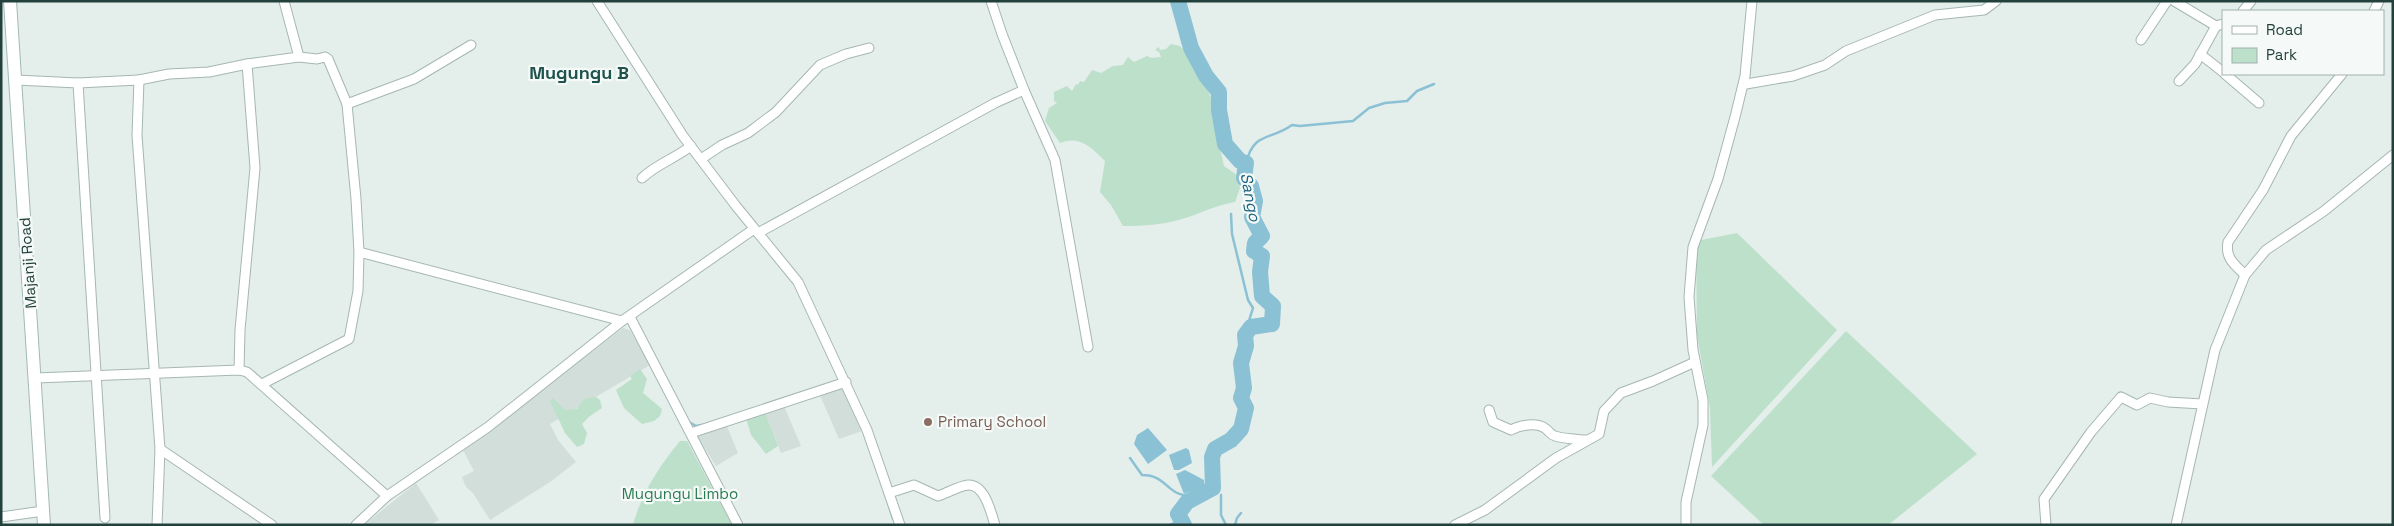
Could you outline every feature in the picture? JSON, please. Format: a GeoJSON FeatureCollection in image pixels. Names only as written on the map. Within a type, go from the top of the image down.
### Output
{"type":"FeatureCollection","features":[{"type":"Feature","properties":{"kind":"main road","name":"Majanji Road"},"geometry":{"type":"LineString","coordinates":[[10,1],[36,378],[44,525]]}},
{"type":"Feature","properties":{"kind":"street"},"geometry":{"type":"LineString","coordinates":[[284,1],[299,57]]}},
{"type":"Feature","properties":{"kind":"street"},"geometry":{"type":"LineString","coordinates":[[597,1],[656,95],[691,146],[798,282],[867,430],[900,525]]}},
{"type":"Feature","properties":{"kind":"street"},"geometry":{"type":"LineString","coordinates":[[992,1],[1002,34],[1024,90],[1055,160],[1088,347]]}},
{"type":"Feature","properties":{"kind":"street"},"geometry":{"type":"LineString","coordinates":[[1686,525],[1686,502],[1703,425],[1703,400],[1694,362],[1689,297],[1693,247],[1718,179],[1736,117],[1745,76],[1752,1]]}},
{"type":"Feature","properties":{"kind":"street"},"geometry":{"type":"LineString","coordinates":[[1746,84],[1793,76],[1825,65],[1846,51],[1935,15],[1984,10],[1996,1]]}},
{"type":"Feature","properties":{"kind":"street"},"geometry":{"type":"LineString","coordinates":[[2141,40],[2167,1]]}},
{"type":"Feature","properties":{"kind":"street"},"geometry":{"type":"LineString","coordinates":[[2174,1],[2220,25],[2195,64],[2179,81]]}},
{"type":"Feature","properties":{"kind":"street"},"geometry":{"type":"LineString","coordinates":[[347,104],[414,79],[470,45]]}},
{"type":"Feature","properties":{"kind":"street"},"geometry":{"type":"LineString","coordinates":[[701,159],[748,133],[776,112],[820,65],[846,54],[868,48]]}},
{"type":"Feature","properties":{"kind":"street"},"geometry":{"type":"LineString","coordinates":[[2200,54],[2222,71]]}},
{"type":"Feature","properties":{"kind":"street"},"geometry":{"type":"LineString","coordinates":[[16,80],[78,83],[139,80],[169,74],[209,72],[247,64],[299,57],[317,59],[326,57],[328,59],[347,104],[359,252],[358,291],[349,339],[262,384]]}},
{"type":"Feature","properties":{"kind":"street"},"geometry":{"type":"LineString","coordinates":[[239,370],[240,330],[255,168],[247,64]]}},
{"type":"Feature","properties":{"kind":"street"},"geometry":{"type":"LineString","coordinates":[[2226,75],[2259,103]]}},
{"type":"Feature","properties":{"kind":"street"},"geometry":{"type":"LineString","coordinates":[[2245,275],[2228,258],[2226,251],[2228,242],[2263,190],[2291,136],[2341,75]]}},
{"type":"Feature","properties":{"kind":"street"},"geometry":{"type":"LineString","coordinates":[[139,80],[137,135],[160,449],[157,525]]}},
{"type":"Feature","properties":{"kind":"street"},"geometry":{"type":"LineString","coordinates":[[78,83],[105,518]]}},
{"type":"Feature","properties":{"kind":"street"},"geometry":{"type":"LineString","coordinates":[[356,525],[387,496],[488,428],[626,319],[756,231],[995,103],[1024,90]]}},
{"type":"Feature","properties":{"kind":"street"},"geometry":{"type":"LineString","coordinates":[[642,178],[656,166],[673,160],[691,146]]}},
{"type":"Feature","properties":{"kind":"street"},"geometry":{"type":"LineString","coordinates":[[2176,525],[2215,350],[2245,275],[2266,250],[2318,216],[2393,155]]}},
{"type":"Feature","properties":{"kind":"street"},"geometry":{"type":"LineString","coordinates":[[359,252],[626,319],[691,433],[738,525]]}},
{"type":"Feature","properties":{"kind":"street"},"geometry":{"type":"LineString","coordinates":[[1455,525],[1485,510],[1556,458],[1599,434],[1604,411],[1621,393],[1694,362]]}},
{"type":"Feature","properties":{"kind":"street"},"geometry":{"type":"LineString","coordinates":[[36,378],[155,372],[239,370],[247,372],[387,496]]}},
{"type":"Feature","properties":{"kind":"street"},"geometry":{"type":"LineString","coordinates":[[691,433],[846,382]]}},
{"type":"Feature","properties":{"kind":"street"},"geometry":{"type":"LineString","coordinates":[[2046,525],[2044,499],[2092,432],[2121,397],[2137,405],[2150,398],[2168,402],[2202,404]]}},
{"type":"Feature","properties":{"kind":"street"},"geometry":{"type":"LineString","coordinates":[[1489,410],[1494,422],[1511,430],[1520,426],[1545,428],[1552,435],[1559,438],[1569,436],[1587,440]]}},
{"type":"Feature","properties":{"kind":"street"},"geometry":{"type":"LineString","coordinates":[[160,449],[272,525]]}},
{"type":"Feature","properties":{"kind":"street"},"geometry":{"type":"LineString","coordinates":[[889,493],[914,485],[938,496],[968,485],[975,486],[982,491],[995,525]]}},
{"type":"Feature","properties":{"kind":"street"},"geometry":{"type":"LineString","coordinates":[[1,517],[43,510]]}},
{"type":"Feature","properties":{"kind":"shaded area"},"geometry":{"type":"Polygon","coordinates":[[[623,328],[630,330],[650,365],[550,424],[558,440],[576,462],[550,482],[490,520],[473,493],[466,487],[462,477],[474,471],[463,450],[623,328]]]}},
{"type":"Feature","properties":{"kind":"shaded area"},"geometry":{"type":"Polygon","coordinates":[[[843,386],[862,431],[839,439],[819,393],[843,386]]]}},
{"type":"Feature","properties":{"kind":"shaded area"},"geometry":{"type":"Polygon","coordinates":[[[784,406],[801,446],[781,453],[765,412],[784,406]]]}},
{"type":"Feature","properties":{"kind":"shaded area"},"geometry":{"type":"Polygon","coordinates":[[[726,424],[738,453],[716,466],[698,437],[702,433],[726,424]]]}},
{"type":"Feature","properties":{"kind":"shaded area"},"geometry":{"type":"Polygon","coordinates":[[[416,483],[439,520],[429,525],[364,525],[416,483]]]}},
{"type":"Feature","properties":{"kind":"green space"},"geometry":{"type":"Polygon","coordinates":[[[1171,44],[1180,46],[1188,55],[1191,51],[1214,105],[1224,166],[1237,175],[1240,188],[1235,202],[1189,217],[1167,223],[1123,226],[1111,205],[1100,192],[1105,161],[1090,147],[1079,141],[1074,140],[1060,143],[1045,121],[1049,108],[1057,103],[1054,101],[1054,92],[1067,86],[1072,91],[1080,81],[1084,82],[1092,70],[1101,73],[1113,66],[1123,65],[1128,57],[1134,62],[1147,56],[1151,58],[1161,57],[1159,52],[1155,50],[1159,47],[1160,50],[1166,49],[1171,44]]]}},
{"type":"Feature","properties":{"kind":"green space"},"geometry":{"type":"Polygon","coordinates":[[[1737,233],[1837,330],[1712,467],[1710,408],[1697,335],[1696,241],[1737,233]]]}},
{"type":"Feature","properties":{"kind":"green space"},"geometry":{"type":"Polygon","coordinates":[[[1846,331],[1977,454],[1888,525],[1764,525],[1711,476],[1846,331]]]}},
{"type":"Feature","properties":{"kind":"green space"},"geometry":{"type":"Polygon","coordinates":[[[640,369],[647,379],[643,393],[662,409],[660,416],[654,421],[642,424],[624,408],[616,390],[632,379],[630,376],[640,369]]]}},
{"type":"Feature","properties":{"kind":"green space"},"geometry":{"type":"Polygon","coordinates":[[[596,397],[600,400],[602,408],[582,424],[587,433],[584,444],[577,447],[565,433],[550,401],[553,398],[565,410],[577,409],[584,399],[596,397]]]}},
{"type":"Feature","properties":{"kind":"green space"},"geometry":{"type":"Polygon","coordinates":[[[765,412],[778,446],[766,454],[751,435],[746,418],[765,412]]]}},
{"type":"Feature","properties":{"kind":"green space","name":"Mugungu Limbo"},"geometry":{"type":"Polygon","coordinates":[[[680,441],[687,441],[732,525],[633,525],[636,513],[652,480],[680,441]]]}},
{"type":"Feature","properties":{"kind":"water"},"geometry":{"type":"Polygon","coordinates":[[[1148,428],[1167,450],[1148,464],[1134,444],[1137,435],[1148,428]]]}},
{"type":"Feature","properties":{"kind":"water"},"geometry":{"type":"Polygon","coordinates":[[[1186,448],[1189,450],[1192,463],[1179,470],[1174,470],[1169,455],[1186,448]]]}},
{"type":"Feature","properties":{"kind":"water"},"geometry":{"type":"Polygon","coordinates":[[[1185,470],[1204,480],[1204,486],[1184,494],[1176,474],[1185,470]]]}},
{"type":"Feature","properties":{"kind":"waterway","name":"Sango"},"geometry":{"type":"LineString","coordinates":[[1178,1],[1191,48],[1206,76],[1219,92],[1219,110],[1225,144],[1240,161],[1246,163],[1244,178],[1251,186],[1255,201],[1252,217],[1262,236],[1255,243],[1254,251],[1262,256],[1260,272],[1262,296],[1273,306],[1272,324],[1251,327],[1245,335],[1246,346],[1241,363],[1244,388],[1241,398],[1246,408],[1241,429],[1231,440],[1215,449],[1212,457],[1213,488],[1187,502],[1178,514],[1184,525]]}},
{"type":"Feature","properties":{"kind":"waterway"},"geometry":{"type":"LineString","coordinates":[[1246,163],[1249,153],[1258,141],[1292,125],[1300,126],[1353,121],[1369,108],[1385,103],[1407,101],[1417,91],[1434,84]]}},
{"type":"Feature","properties":{"kind":"waterway"},"geometry":{"type":"LineString","coordinates":[[1231,214],[1232,234],[1248,300],[1253,308],[1248,324],[1249,329]]}},
{"type":"Feature","properties":{"kind":"waterway"},"geometry":{"type":"LineString","coordinates":[[689,422],[696,426],[702,425]]}},
{"type":"Feature","properties":{"kind":"waterway"},"geometry":{"type":"LineString","coordinates":[[1130,458],[1142,475],[1158,479],[1181,494],[1189,496],[1201,495]]}},
{"type":"Feature","properties":{"kind":"waterway"},"geometry":{"type":"LineString","coordinates":[[885,493],[893,519]]}},
{"type":"Feature","properties":{"kind":"waterway"},"geometry":{"type":"LineString","coordinates":[[1221,495],[1221,515],[1226,525]]}},
{"type":"Feature","properties":{"kind":"waterway"},"geometry":{"type":"LineString","coordinates":[[1235,525],[1241,513]]}},
{"type":"Feature","properties":{"kind":"waterway"},"geometry":{"type":"LineString","coordinates":[[1170,525],[1182,520]]}},
{"type":"Feature","properties":{"kind":"place","name":"Primary School"},"geometry":{"type":"Point","coordinates":[928,422]}},
{"type":"Feature","properties":{"kind":"district","name":"Mugungu B"},"geometry":{"type":"Point","coordinates":[579,73]}}]}
